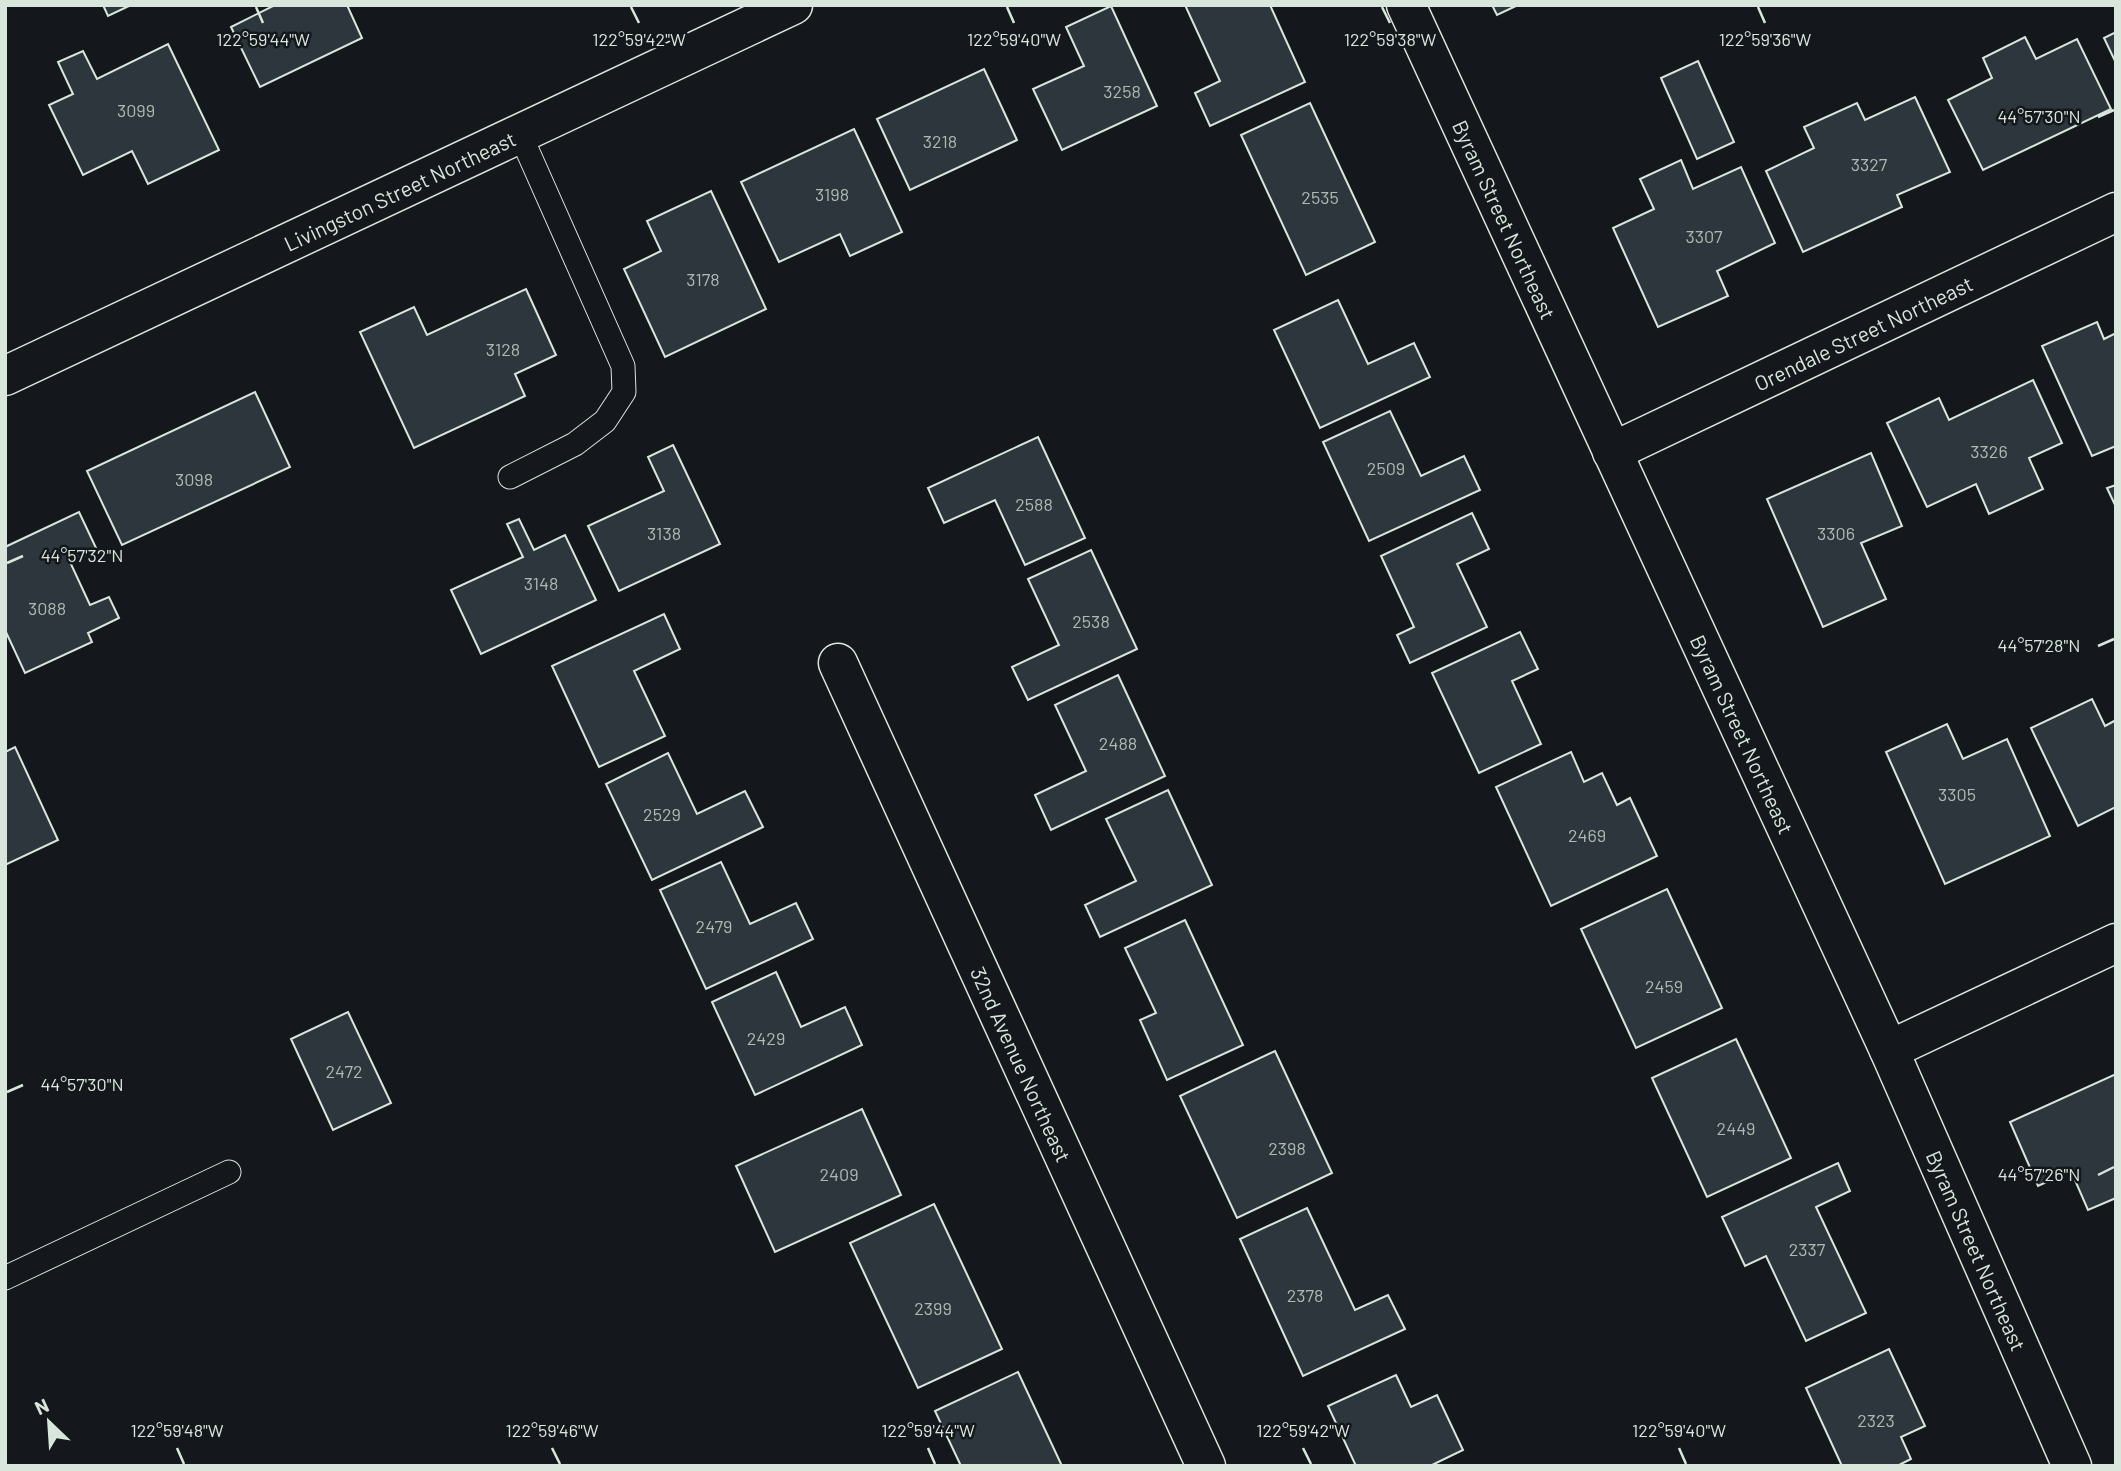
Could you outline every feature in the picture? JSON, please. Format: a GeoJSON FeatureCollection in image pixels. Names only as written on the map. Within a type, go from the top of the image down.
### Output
{"type":"FeatureCollection","features":[{"type":"Feature","properties":{"kind":"street","name":"Livingston Street Northeast"},"geometry":{"type":"LineString","coordinates":[[5,376],[793,5]]}},
{"type":"Feature","properties":{"kind":"street","name":"Byram Street Northeast"},"geometry":{"type":"LineString","coordinates":[[1406,5],[1889,1050],[2072,1466]]}},
{"type":"Feature","properties":{"kind":"street","name":"Orendale Street Northeast"},"geometry":{"type":"LineString","coordinates":[[1612,452],[2116,212]]}},
{"type":"Feature","properties":{"kind":"street","name":"32nd Avenue Northeast"},"geometry":{"type":"LineString","coordinates":[[838,663],[1206,1466]]}},
{"type":"Feature","properties":{"kind":"street"},"geometry":{"type":"LineString","coordinates":[[1889,1050],[2116,943]]}},
{"type":"Feature","properties":{"kind":"lane"},"geometry":{"type":"LineString","coordinates":[[510,477],[575,444],[606,421],[624,393],[623,366],[520,134]]}},
{"type":"Feature","properties":{"kind":"lane"},"geometry":{"type":"LineString","coordinates":[[5,1278],[229,1172]]}},
{"type":"Feature","properties":{"kind":"building"},"geometry":{"type":"Polygon","coordinates":[[[103,5],[131,5],[108,16],[103,5]]]}},
{"type":"Feature","properties":{"kind":"building"},"geometry":{"type":"Polygon","coordinates":[[[275,5],[347,5],[362,38],[260,87],[231,27],[275,5]]]}},
{"type":"Feature","properties":{"kind":"building"},"geometry":{"type":"Polygon","coordinates":[[[1185,5],[1270,5],[1305,82],[1210,126],[1195,93],[1220,81],[1185,5]]]}},
{"type":"Feature","properties":{"kind":"building"},"geometry":{"type":"Polygon","coordinates":[[[1492,5],[1518,5],[1497,15],[1492,5]]]}},
{"type":"Feature","properties":{"kind":"building"},"geometry":{"type":"Polygon","coordinates":[[[1111,6],[1157,106],[1062,150],[1033,89],[1084,66],[1066,27],[1111,6]]]}},
{"type":"Feature","properties":{"kind":"building"},"geometry":{"type":"Polygon","coordinates":[[[2116,32],[2116,63],[2104,38],[2116,32]]]}},
{"type":"Feature","properties":{"kind":"building"},"geometry":{"type":"Polygon","coordinates":[[[2025,37],[2036,59],[2077,39],[2111,109],[1983,170],[1948,100],[1992,78],[1983,58],[2025,37]]]}},
{"type":"Feature","properties":{"kind":"building"},"geometry":{"type":"Polygon","coordinates":[[[168,44],[219,150],[148,184],[132,151],[83,175],[49,105],[73,94],[58,62],[83,51],[97,79],[168,44]]]}},
{"type":"Feature","properties":{"kind":"building"},"geometry":{"type":"Polygon","coordinates":[[[1698,61],[1734,142],[1697,159],[1661,78],[1698,61]]]}},
{"type":"Feature","properties":{"kind":"building"},"geometry":{"type":"Polygon","coordinates":[[[984,69],[1017,140],[910,190],[877,119],[984,69]]]}},
{"type":"Feature","properties":{"kind":"building"},"geometry":{"type":"Polygon","coordinates":[[[1915,97],[1950,172],[1897,195],[1902,207],[1803,252],[1766,171],[1814,148],[1804,127],[1857,103],[1865,120],[1915,97]]]}},
{"type":"Feature","properties":{"kind":"building"},"geometry":{"type":"Polygon","coordinates":[[[1310,103],[1375,242],[1306,275],[1241,135],[1310,103]]]}},
{"type":"Feature","properties":{"kind":"building"},"geometry":{"type":"Polygon","coordinates":[[[854,129],[902,232],[850,256],[840,234],[779,262],[741,182],[854,129]]]}},
{"type":"Feature","properties":{"kind":"building"},"geometry":{"type":"Polygon","coordinates":[[[1681,160],[1693,189],[1741,167],[1775,243],[1717,271],[1728,296],[1658,327],[1613,228],[1654,209],[1640,179],[1681,160]]]}},
{"type":"Feature","properties":{"kind":"building"},"geometry":{"type":"Polygon","coordinates":[[[711,191],[766,309],[665,357],[624,269],[661,251],[647,221],[711,191]]]}},
{"type":"Feature","properties":{"kind":"building"},"geometry":{"type":"Polygon","coordinates":[[[526,289],[556,355],[515,374],[525,396],[414,448],[360,332],[414,307],[427,335],[526,289]]]}},
{"type":"Feature","properties":{"kind":"building"},"geometry":{"type":"Polygon","coordinates":[[[1338,300],[1368,364],[1414,343],[1430,377],[1320,428],[1274,330],[1338,300]]]}},
{"type":"Feature","properties":{"kind":"building"},"geometry":{"type":"Polygon","coordinates":[[[2097,322],[2104,339],[2116,333],[2116,446],[2092,456],[2042,346],[2097,322]]]}},
{"type":"Feature","properties":{"kind":"building"},"geometry":{"type":"Polygon","coordinates":[[[2033,380],[2062,443],[2029,458],[2043,489],[1989,514],[1976,484],[1927,507],[1887,423],[1939,398],[1949,420],[2033,380]]]}},
{"type":"Feature","properties":{"kind":"building"},"geometry":{"type":"Polygon","coordinates":[[[255,392],[290,467],[122,545],[87,471],[255,392]]]}},
{"type":"Feature","properties":{"kind":"building"},"geometry":{"type":"Polygon","coordinates":[[[1390,411],[1421,476],[1464,456],[1480,490],[1369,541],[1323,442],[1390,411]]]}},
{"type":"Feature","properties":{"kind":"building"},"geometry":{"type":"Polygon","coordinates":[[[1038,437],[1085,538],[1025,565],[995,500],[944,523],[928,488],[1038,437]]]}},
{"type":"Feature","properties":{"kind":"building"},"geometry":{"type":"Polygon","coordinates":[[[673,445],[720,544],[619,591],[588,526],[664,491],[648,457],[673,445]]]}},
{"type":"Feature","properties":{"kind":"building"},"geometry":{"type":"Polygon","coordinates":[[[1871,453],[1902,526],[1861,543],[1886,599],[1823,627],[1767,499],[1871,453]]]}},
{"type":"Feature","properties":{"kind":"building"},"geometry":{"type":"Polygon","coordinates":[[[2116,485],[2116,507],[2107,488],[2116,485]]]}},
{"type":"Feature","properties":{"kind":"building"},"geometry":{"type":"Polygon","coordinates":[[[79,512],[97,550],[70,562],[90,605],[109,597],[119,618],[88,633],[92,642],[25,673],[5,630],[5,547],[79,512]]]}},
{"type":"Feature","properties":{"kind":"building"},"geometry":{"type":"Polygon","coordinates":[[[1472,513],[1489,549],[1457,564],[1487,627],[1410,663],[1397,635],[1414,627],[1381,556],[1472,513]]]}},
{"type":"Feature","properties":{"kind":"building"},"geometry":{"type":"Polygon","coordinates":[[[519,519],[534,550],[565,535],[596,600],[481,654],[451,590],[523,557],[507,524],[519,519]]]}},
{"type":"Feature","properties":{"kind":"building"},"geometry":{"type":"Polygon","coordinates":[[[1091,550],[1137,649],[1028,700],[1012,667],[1059,645],[1028,579],[1091,550]]]}},
{"type":"Feature","properties":{"kind":"building"},"geometry":{"type":"Polygon","coordinates":[[[664,614],[680,649],[634,671],[665,736],[599,767],[552,666],[664,614]]]}},
{"type":"Feature","properties":{"kind":"building"},"geometry":{"type":"Polygon","coordinates":[[[1520,632],[1538,669],[1512,681],[1541,744],[1479,773],[1432,673],[1520,632]]]}},
{"type":"Feature","properties":{"kind":"building"},"geometry":{"type":"Polygon","coordinates":[[[1118,675],[1165,776],[1051,830],[1035,795],[1086,771],[1055,705],[1118,675]]]}},
{"type":"Feature","properties":{"kind":"building"},"geometry":{"type":"Polygon","coordinates":[[[2092,699],[2105,726],[2116,720],[2116,807],[2078,826],[2031,728],[2092,699]]]}},
{"type":"Feature","properties":{"kind":"building"},"geometry":{"type":"Polygon","coordinates":[[[1947,724],[1963,759],[2007,739],[2050,836],[1945,884],[1886,752],[1947,724]]]}},
{"type":"Feature","properties":{"kind":"building"},"geometry":{"type":"Polygon","coordinates":[[[15,747],[58,840],[5,865],[5,752],[15,747]]]}},
{"type":"Feature","properties":{"kind":"building"},"geometry":{"type":"Polygon","coordinates":[[[1571,752],[1584,782],[1602,773],[1617,805],[1630,798],[1657,856],[1551,906],[1496,787],[1571,752]]]}},
{"type":"Feature","properties":{"kind":"building"},"geometry":{"type":"Polygon","coordinates":[[[668,753],[697,814],[745,791],[763,827],[652,880],[606,784],[668,753]]]}},
{"type":"Feature","properties":{"kind":"building"},"geometry":{"type":"Polygon","coordinates":[[[1168,790],[1212,885],[1100,937],[1085,905],[1136,881],[1106,819],[1168,790]]]}},
{"type":"Feature","properties":{"kind":"building"},"geometry":{"type":"Polygon","coordinates":[[[721,862],[750,924],[796,903],[813,939],[706,989],[660,890],[721,862]]]}},
{"type":"Feature","properties":{"kind":"building"},"geometry":{"type":"Polygon","coordinates":[[[1667,889],[1722,1008],[1636,1048],[1581,929],[1667,889]]]}},
{"type":"Feature","properties":{"kind":"building"},"geometry":{"type":"Polygon","coordinates":[[[1185,920],[1243,1045],[1167,1080],[1140,1020],[1156,1013],[1125,948],[1185,920]]]}},
{"type":"Feature","properties":{"kind":"building"},"geometry":{"type":"Polygon","coordinates":[[[776,972],[801,1027],[845,1007],[862,1045],[755,1095],[712,1002],[776,972]]]}},
{"type":"Feature","properties":{"kind":"building"},"geometry":{"type":"Polygon","coordinates":[[[348,1012],[391,1103],[333,1130],[291,1039],[348,1012]]]}},
{"type":"Feature","properties":{"kind":"building"},"geometry":{"type":"Polygon","coordinates":[[[1736,1039],[1791,1158],[1707,1197],[1652,1078],[1736,1039]]]}},
{"type":"Feature","properties":{"kind":"building"},"geometry":{"type":"Polygon","coordinates":[[[1275,1051],[1332,1173],[1237,1218],[1180,1096],[1275,1051]]]}},
{"type":"Feature","properties":{"kind":"building"},"geometry":{"type":"Polygon","coordinates":[[[2116,1074],[2116,1198],[2088,1210],[2071,1171],[2038,1186],[2010,1122],[2116,1074]]]}},
{"type":"Feature","properties":{"kind":"building"},"geometry":{"type":"Polygon","coordinates":[[[862,1109],[901,1195],[775,1252],[736,1166],[862,1109]]]}},
{"type":"Feature","properties":{"kind":"building"},"geometry":{"type":"Polygon","coordinates":[[[1838,1163],[1850,1191],[1816,1207],[1866,1313],[1806,1341],[1766,1256],[1745,1266],[1722,1217],[1838,1163]]]}},
{"type":"Feature","properties":{"kind":"building"},"geometry":{"type":"Polygon","coordinates":[[[934,1204],[1002,1349],[918,1388],[850,1243],[934,1204]]]}},
{"type":"Feature","properties":{"kind":"building"},"geometry":{"type":"Polygon","coordinates":[[[1307,1208],[1355,1310],[1388,1295],[1405,1329],[1303,1376],[1240,1239],[1307,1208]]]}},
{"type":"Feature","properties":{"kind":"building"},"geometry":{"type":"Polygon","coordinates":[[[1889,1349],[1925,1426],[1901,1437],[1911,1459],[1897,1466],[1842,1466],[1806,1388],[1889,1349]]]}},
{"type":"Feature","properties":{"kind":"building"},"geometry":{"type":"Polygon","coordinates":[[[1018,1372],[1062,1466],[961,1466],[935,1411],[1018,1372]]]}},
{"type":"Feature","properties":{"kind":"building"},"geometry":{"type":"Polygon","coordinates":[[[1396,1375],[1411,1407],[1437,1395],[1463,1450],[1430,1466],[1356,1466],[1328,1406],[1396,1375]]]}}]}
